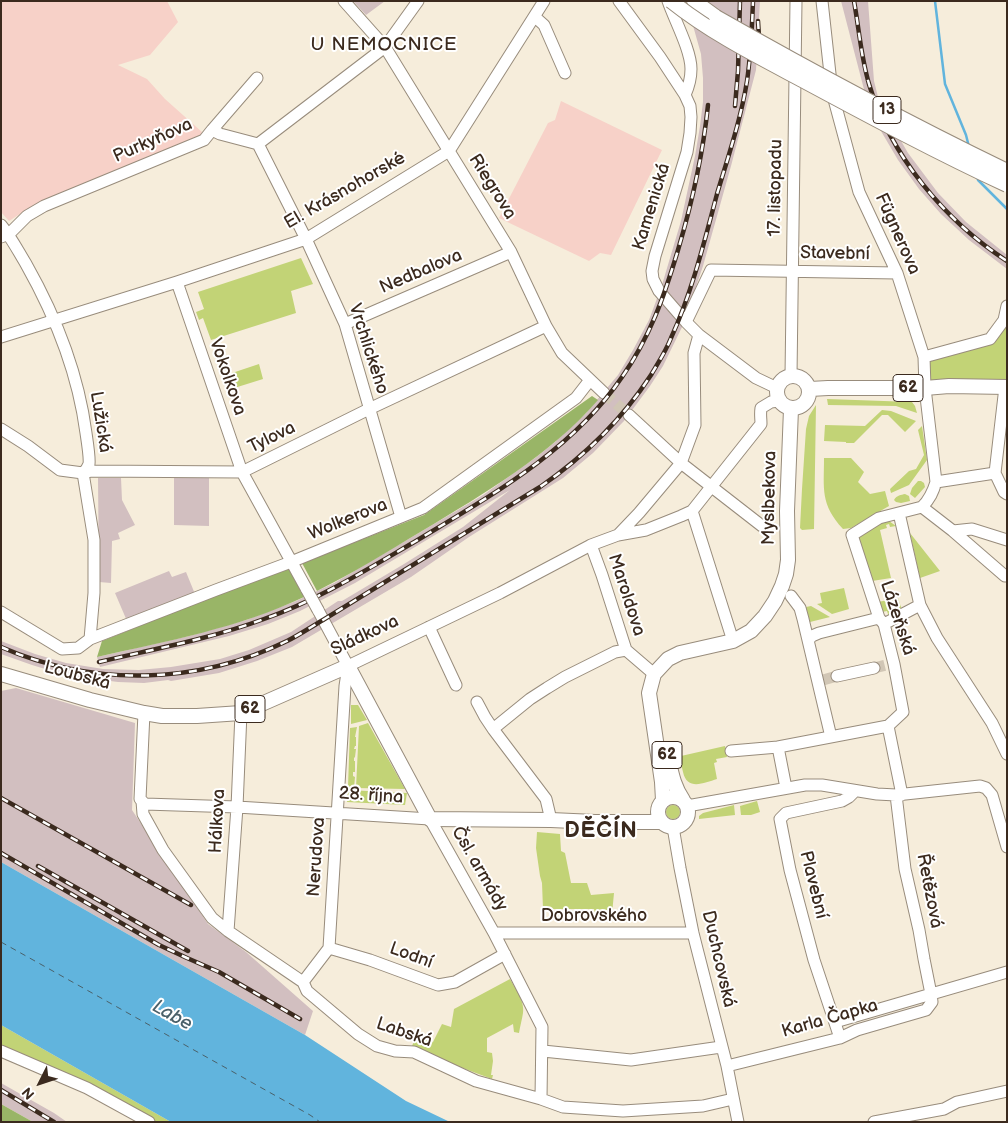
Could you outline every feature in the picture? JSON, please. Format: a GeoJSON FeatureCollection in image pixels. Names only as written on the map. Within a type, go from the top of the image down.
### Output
{"type":"FeatureCollection","features":[{"type":"Feature","properties":{"kind":"main road","name":"13"},"geometry":{"type":"LineString","coordinates":[[669,1],[699,22],[761,58],[893,129],[1007,186]]}},
{"type":"Feature","properties":{"kind":"main road"},"geometry":{"type":"LineString","coordinates":[[694,1],[716,17]]}},
{"type":"Feature","properties":{"kind":"main road","name":"13"},"geometry":{"type":"LineString","coordinates":[[700,1],[716,17],[769,47],[956,147],[1007,171]]}},
{"type":"Feature","properties":{"kind":"main road"},"geometry":{"type":"LineString","coordinates":[[791,376],[799,377],[806,382],[810,389],[809,397],[805,404],[798,408],[791,409],[784,406],[778,395],[780,382],[791,376]]}},
{"type":"Feature","properties":{"kind":"main road","name":"62"},"geometry":{"type":"LineString","coordinates":[[810,389],[949,386],[1006,387]]}},
{"type":"Feature","properties":{"kind":"main road","name":"Myslbekova"},"geometry":{"type":"LineString","coordinates":[[654,674],[668,658],[680,653],[733,641],[751,630],[757,626],[775,601],[787,591],[791,409]]}},
{"type":"Feature","properties":{"kind":"main road","name":"Sládkova"},"geometry":{"type":"LineString","coordinates":[[144,713],[162,716],[197,716],[241,713],[348,666]]}},
{"type":"Feature","properties":{"kind":"main road","name":"Čsl. armády"},"geometry":{"type":"LineString","coordinates":[[348,666],[430,819]]}},
{"type":"Feature","properties":{"kind":"main road","name":"Loubská"},"geometry":{"type":"LineString","coordinates":[[1,674],[90,700],[144,713]]}},
{"type":"Feature","properties":{"kind":"main road","name":"62"},"geometry":{"type":"LineString","coordinates":[[654,674],[650,693],[662,782],[661,802]]}},
{"type":"Feature","properties":{"kind":"main road","name":"62"},"geometry":{"type":"LineString","coordinates":[[653,709],[661,728],[676,791],[685,803]]}},
{"type":"Feature","properties":{"kind":"main road"},"geometry":{"type":"LineString","coordinates":[[671,796],[677,797],[685,803],[688,814],[686,820],[680,825],[667,824],[658,810],[661,802],[671,796]]}},
{"type":"Feature","properties":{"kind":"main road","name":"28. října"},"geometry":{"type":"LineString","coordinates":[[594,822],[650,811],[661,802]]}},
{"type":"Feature","properties":{"kind":"main road","name":"28. října"},"geometry":{"type":"LineString","coordinates":[[430,819],[551,820],[667,824]]}},
{"type":"Feature","properties":{"kind":"street","name":"Riegrova"},"geometry":{"type":"LineString","coordinates":[[344,1],[385,47],[511,252],[546,326],[562,353],[604,393]]}},
{"type":"Feature","properties":{"kind":"street"},"geometry":{"type":"LineString","coordinates":[[258,144],[385,47],[418,1]]}},
{"type":"Feature","properties":{"kind":"street","name":"El. Krásnohorské"},"geometry":{"type":"LineString","coordinates":[[1,336],[177,282],[306,239],[449,151],[544,1]]}},
{"type":"Feature","properties":{"kind":"street","name":"Kamenická"},"geometry":{"type":"LineString","coordinates":[[619,1],[660,58],[690,106],[690,133],[687,152],[655,256],[652,271],[654,279],[659,291],[699,335],[778,395]]}},
{"type":"Feature","properties":{"kind":"street"},"geometry":{"type":"LineString","coordinates":[[669,1],[687,50],[691,67],[690,82],[685,96]]}},
{"type":"Feature","properties":{"kind":"street","name":"17. listopadu"},"geometry":{"type":"LineString","coordinates":[[791,376],[796,1]]}},
{"type":"Feature","properties":{"kind":"street","name":"Fügnerova"},"geometry":{"type":"LineString","coordinates":[[822,1],[832,92],[859,192],[897,273],[924,357],[925,388],[936,482]]}},
{"type":"Feature","properties":{"kind":"street"},"geometry":{"type":"LineString","coordinates":[[535,17],[544,25],[565,73]]}},
{"type":"Feature","properties":{"kind":"street"},"geometry":{"type":"LineString","coordinates":[[212,130],[258,78]]}},
{"type":"Feature","properties":{"kind":"street","name":"Purkyňova"},"geometry":{"type":"LineString","coordinates":[[4,232],[44,206],[204,140],[212,130],[258,144]]}},
{"type":"Feature","properties":{"kind":"street","name":"Vrchlického"},"geometry":{"type":"LineString","coordinates":[[258,144],[306,239],[345,324],[401,517]]}},
{"type":"Feature","properties":{"kind":"street","name":"Lužická"},"geometry":{"type":"LineString","coordinates":[[4,232],[33,278],[54,320],[73,370],[82,406],[89,464],[83,473],[94,540],[94,593],[90,639]]}},
{"type":"Feature","properties":{"kind":"street","name":"Nedbalova"},"geometry":{"type":"LineString","coordinates":[[345,324],[511,252]]}},
{"type":"Feature","properties":{"kind":"street","name":"Stavební"},"geometry":{"type":"LineString","coordinates":[[686,322],[711,270],[897,273]]}},
{"type":"Feature","properties":{"kind":"street","name":"Vokolkova"},"geometry":{"type":"LineString","coordinates":[[177,282],[242,472],[348,666]]}},
{"type":"Feature","properties":{"kind":"street"},"geometry":{"type":"LineString","coordinates":[[924,357],[990,339],[1004,320],[1007,306]]}},
{"type":"Feature","properties":{"kind":"street","name":"Tylova"},"geometry":{"type":"LineString","coordinates":[[1,429],[60,470],[83,473],[92,471],[242,472],[369,409],[546,326]]}},
{"type":"Feature","properties":{"kind":"street"},"geometry":{"type":"LineString","coordinates":[[618,535],[681,463],[695,425],[694,353],[699,335]]}},
{"type":"Feature","properties":{"kind":"street","name":"Wolkerova"},"geometry":{"type":"LineString","coordinates":[[1,612],[62,649],[78,648],[90,639],[291,562],[423,508],[576,398],[590,380]]}},
{"type":"Feature","properties":{"kind":"street"},"geometry":{"type":"LineString","coordinates":[[1006,387],[995,473],[1004,492],[1007,494]]}},
{"type":"Feature","properties":{"kind":"street"},"geometry":{"type":"LineString","coordinates":[[733,641],[692,510],[760,424],[761,408],[778,395]]}},
{"type":"Feature","properties":{"kind":"street"},"geometry":{"type":"LineString","coordinates":[[629,416],[681,463],[762,526]]}},
{"type":"Feature","properties":{"kind":"street"},"geometry":{"type":"LineString","coordinates":[[995,473],[936,482],[932,495],[922,507],[899,513],[920,605],[937,638],[992,723],[1007,754]]}},
{"type":"Feature","properties":{"kind":"street"},"geometry":{"type":"LineString","coordinates":[[922,507],[954,531],[1005,576]]}},
{"type":"Feature","properties":{"kind":"street","name":"Sládkova"},"geometry":{"type":"LineString","coordinates":[[348,666],[500,593],[591,545],[618,535],[646,530],[692,510]]}},
{"type":"Feature","properties":{"kind":"street","name":"Lázeňská"},"geometry":{"type":"LineString","coordinates":[[888,726],[903,712],[881,621],[852,535],[879,518],[899,513]]}},
{"type":"Feature","properties":{"kind":"street"},"geometry":{"type":"LineString","coordinates":[[954,531],[972,529],[1007,540]]}},
{"type":"Feature","properties":{"kind":"street","name":"Maroldova"},"geometry":{"type":"LineString","coordinates":[[591,545],[626,650],[654,674]]}},
{"type":"Feature","properties":{"kind":"street"},"geometry":{"type":"LineString","coordinates":[[787,591],[800,608],[820,681],[831,737]]}},
{"type":"Feature","properties":{"kind":"street"},"geometry":{"type":"LineString","coordinates":[[808,640],[818,633],[881,621],[920,605]]}},
{"type":"Feature","properties":{"kind":"street"},"geometry":{"type":"LineString","coordinates":[[429,627],[456,684]]}},
{"type":"Feature","properties":{"kind":"street"},"geometry":{"type":"LineString","coordinates":[[494,729],[530,699],[565,677],[615,652],[626,650]]}},
{"type":"Feature","properties":{"kind":"street","name":"Nerudova"},"geometry":{"type":"LineString","coordinates":[[329,948],[345,686],[348,666]]}},
{"type":"Feature","properties":{"kind":"street"},"geometry":{"type":"LineString","coordinates":[[837,676],[874,668]]}},
{"type":"Feature","properties":{"kind":"street"},"geometry":{"type":"LineString","coordinates":[[477,702],[485,717],[546,799],[551,820]]}},
{"type":"Feature","properties":{"kind":"street","name":"Labská"},"geometry":{"type":"LineString","coordinates":[[144,713],[140,799],[144,803],[143,814],[163,850],[212,918],[303,982],[307,991],[358,1034],[377,1046],[414,1052],[476,1081],[564,1107],[623,1112],[703,1106],[733,1099]]}},
{"type":"Feature","properties":{"kind":"street","name":"Hálkova"},"geometry":{"type":"LineString","coordinates":[[228,931],[237,807],[241,713]]}},
{"type":"Feature","properties":{"kind":"street"},"geometry":{"type":"LineString","coordinates":[[731,751],[778,747],[888,726]]}},
{"type":"Feature","properties":{"kind":"street","name":"Řetězová"},"geometry":{"type":"LineString","coordinates":[[888,726],[899,795],[905,869],[931,994]]}},
{"type":"Feature","properties":{"kind":"street"},"geometry":{"type":"LineString","coordinates":[[778,747],[786,788]]}},
{"type":"Feature","properties":{"kind":"street"},"geometry":{"type":"LineString","coordinates":[[685,803],[805,784],[899,795],[980,786],[986,788],[994,800],[1007,847]]}},
{"type":"Feature","properties":{"kind":"street","name":"Plavební"},"geometry":{"type":"LineString","coordinates":[[840,1038],[814,960],[790,870],[780,819],[786,813],[842,801],[855,791]]}},
{"type":"Feature","properties":{"kind":"street","name":"28. října"},"geometry":{"type":"LineString","coordinates":[[144,803],[430,819]]}},
{"type":"Feature","properties":{"kind":"street","name":"Čsl. armády"},"geometry":{"type":"LineString","coordinates":[[430,819],[494,933],[542,1027],[541,1099]]}},
{"type":"Feature","properties":{"kind":"street","name":"Duchcovská"},"geometry":{"type":"LineString","coordinates":[[667,824],[680,868],[693,933],[727,1066],[733,1099]]}},
{"type":"Feature","properties":{"kind":"street","name":"Dobrovského"},"geometry":{"type":"LineString","coordinates":[[494,933],[693,933]]}},
{"type":"Feature","properties":{"kind":"street"},"geometry":{"type":"LineString","coordinates":[[303,982],[329,948]]}},
{"type":"Feature","properties":{"kind":"street","name":"Lodní"},"geometry":{"type":"LineString","coordinates":[[329,948],[370,960],[438,985],[455,982],[505,954]]}},
{"type":"Feature","properties":{"kind":"street","name":"Karla Čapka"},"geometry":{"type":"LineString","coordinates":[[835,1022],[1007,972]]}},
{"type":"Feature","properties":{"kind":"street","name":"Karla Čapka"},"geometry":{"type":"LineString","coordinates":[[727,1066],[840,1038],[857,1030],[926,1010],[932,1002],[931,994]]}},
{"type":"Feature","properties":{"kind":"street"},"geometry":{"type":"LineString","coordinates":[[542,1051],[630,1060],[721,1047]]}},
{"type":"Feature","properties":{"kind":"street"},"geometry":{"type":"LineString","coordinates":[[1,1051],[87,1088],[149,1122]]}},
{"type":"Feature","properties":{"kind":"street"},"geometry":{"type":"LineString","coordinates":[[874,1122],[944,1109],[957,1102],[1007,1091]]}},
{"type":"Feature","properties":{"kind":"street"},"geometry":{"type":"LineString","coordinates":[[733,1099],[738,1122]]}},
{"type":"Feature","properties":{"kind":"shaded area"},"geometry":{"type":"Polygon","coordinates":[[[1,1],[167,1],[178,22],[150,55],[118,65],[147,79],[165,99],[202,132],[201,135],[34,205],[9,221],[1,212],[1,1]]]}},
{"type":"Feature","properties":{"kind":"shaded area"},"geometry":{"type":"Polygon","coordinates":[[[353,1],[385,1],[366,15],[353,1]]]}},
{"type":"Feature","properties":{"kind":"shaded area"},"geometry":{"type":"Polygon","coordinates":[[[685,1],[760,1],[756,70],[703,266],[683,325],[663,366],[650,386],[624,421],[593,453],[563,478],[469,537],[411,577],[292,647],[257,661],[219,673],[171,681],[144,683],[79,677],[55,672],[1,654],[1,641],[66,663],[103,669],[139,670],[220,659],[249,650],[291,632],[338,601],[342,601],[404,564],[463,527],[510,490],[355,583],[300,611],[268,624],[229,636],[100,667],[97,657],[189,636],[246,620],[296,601],[334,583],[483,495],[535,458],[585,414],[618,375],[649,320],[662,285],[681,221],[695,156],[703,102],[701,54],[685,1]]]}},
{"type":"Feature","properties":{"kind":"shaded area"},"geometry":{"type":"Polygon","coordinates":[[[841,1],[868,1],[874,81],[878,97],[908,153],[938,193],[966,222],[1007,255],[1007,269],[969,240],[941,214],[919,189],[898,160],[878,126],[867,101],[841,1]]]}},
{"type":"Feature","properties":{"kind":"shaded area"},"geometry":{"type":"Polygon","coordinates":[[[561,101],[662,150],[611,255],[600,253],[589,261],[499,218],[548,123],[555,120],[561,101]]]}},
{"type":"Feature","properties":{"kind":"shaded area"},"geometry":{"type":"Polygon","coordinates":[[[98,478],[121,478],[122,500],[135,525],[118,533],[120,539],[112,541],[111,583],[99,582],[98,478]]]}},
{"type":"Feature","properties":{"kind":"shaded area"},"geometry":{"type":"Polygon","coordinates":[[[174,478],[209,478],[209,526],[174,525],[174,478]]]}},
{"type":"Feature","properties":{"kind":"shaded area"},"geometry":{"type":"Polygon","coordinates":[[[169,571],[172,577],[186,572],[195,594],[127,621],[115,593],[169,571]]]}},
{"type":"Feature","properties":{"kind":"shaded area"},"geometry":{"type":"Polygon","coordinates":[[[16,688],[135,723],[132,810],[208,924],[246,952],[313,1011],[305,1035],[1,862],[1,691],[16,688]]]}},
{"type":"Feature","properties":{"kind":"shaded area"},"geometry":{"type":"Polygon","coordinates":[[[1,1083],[67,1122],[33,1122],[1,1104],[1,1083]]]}},
{"type":"Feature","properties":{"kind":"green space"},"geometry":{"type":"Polygon","coordinates":[[[301,258],[313,284],[291,291],[296,313],[211,340],[203,318],[199,320],[196,312],[204,309],[198,292],[301,258]]]}},
{"type":"Feature","properties":{"kind":"green space"},"geometry":{"type":"Polygon","coordinates":[[[1007,321],[1007,381],[931,380],[928,359],[990,345],[1007,321]]]}},
{"type":"Feature","properties":{"kind":"green space"},"geometry":{"type":"Polygon","coordinates":[[[259,364],[263,379],[231,389],[226,375],[259,364]]]}},
{"type":"Feature","properties":{"kind":"green space"},"geometry":{"type":"Polygon","coordinates":[[[592,396],[598,400],[579,420],[559,439],[515,472],[396,547],[317,591],[302,563],[424,515],[592,396]]]}},
{"type":"Feature","properties":{"kind":"green space"},"geometry":{"type":"Polygon","coordinates":[[[827,399],[912,402],[917,413],[896,406],[828,405],[827,399]]]}},
{"type":"Feature","properties":{"kind":"green space"},"geometry":{"type":"Polygon","coordinates":[[[816,405],[814,529],[802,530],[800,528],[806,429],[809,416],[816,405]]]}},
{"type":"Feature","properties":{"kind":"green space"},"geometry":{"type":"Polygon","coordinates":[[[882,410],[891,411],[916,421],[905,432],[888,415],[882,415],[854,443],[824,441],[825,425],[865,426],[882,410]]]}},
{"type":"Feature","properties":{"kind":"green space"},"geometry":{"type":"Polygon","coordinates":[[[922,426],[927,460],[909,485],[891,493],[890,489],[909,471],[916,469],[924,455],[918,430],[922,426]]]}},
{"type":"Feature","properties":{"kind":"green space"},"geometry":{"type":"Polygon","coordinates":[[[824,458],[851,458],[864,472],[858,482],[870,494],[885,491],[889,506],[851,528],[843,529],[830,512],[827,504],[824,487],[824,458]]]}},
{"type":"Feature","properties":{"kind":"green space"},"geometry":{"type":"Polygon","coordinates":[[[918,481],[924,483],[925,487],[915,498],[910,494],[918,481]]]}},
{"type":"Feature","properties":{"kind":"green space"},"geometry":{"type":"Polygon","coordinates":[[[905,494],[909,496],[910,501],[901,503],[894,500],[898,496],[905,494]]]}},
{"type":"Feature","properties":{"kind":"green space"},"geometry":{"type":"Polygon","coordinates":[[[889,521],[896,526],[890,527],[889,524],[886,525],[887,528],[880,530],[891,578],[872,581],[858,539],[859,536],[880,523],[889,521]]]}},
{"type":"Feature","properties":{"kind":"green space"},"geometry":{"type":"Polygon","coordinates":[[[910,533],[940,571],[920,578],[910,533]]]}},
{"type":"Feature","properties":{"kind":"green space"},"geometry":{"type":"Polygon","coordinates":[[[289,569],[304,597],[279,608],[228,625],[97,657],[102,641],[217,595],[289,569]]]}},
{"type":"Feature","properties":{"kind":"green space"},"geometry":{"type":"Polygon","coordinates":[[[844,588],[849,609],[832,614],[817,604],[822,603],[820,593],[844,588]]]}},
{"type":"Feature","properties":{"kind":"green space"},"geometry":{"type":"Polygon","coordinates":[[[898,598],[902,610],[889,617],[887,611],[882,612],[878,602],[898,598]]]}},
{"type":"Feature","properties":{"kind":"green space"},"geometry":{"type":"Polygon","coordinates":[[[811,606],[830,617],[810,622],[806,607],[811,606]]]}},
{"type":"Feature","properties":{"kind":"green space"},"geometry":{"type":"Polygon","coordinates":[[[351,705],[358,705],[367,720],[351,724],[351,705]]]}},
{"type":"Feature","properties":{"kind":"green space"},"geometry":{"type":"Polygon","coordinates":[[[368,723],[405,789],[356,788],[359,726],[368,723]]]}},
{"type":"Feature","properties":{"kind":"green space"},"geometry":{"type":"Polygon","coordinates":[[[357,727],[356,746],[354,749],[356,749],[354,758],[355,772],[353,772],[355,777],[354,788],[348,787],[350,728],[357,727]]]}},
{"type":"Feature","properties":{"kind":"green space"},"geometry":{"type":"Polygon","coordinates":[[[725,746],[727,757],[716,759],[717,762],[714,763],[717,779],[697,784],[688,782],[683,772],[681,756],[725,746]]]}},
{"type":"Feature","properties":{"kind":"green space"},"geometry":{"type":"Polygon","coordinates":[[[348,790],[407,793],[405,805],[347,802],[348,790]]]}},
{"type":"Feature","properties":{"kind":"green space"},"geometry":{"type":"Polygon","coordinates":[[[757,801],[760,812],[751,815],[741,815],[740,806],[757,801]]]}},
{"type":"Feature","properties":{"kind":"green space"},"geometry":{"type":"Polygon","coordinates":[[[670,805],[676,805],[680,812],[676,819],[670,819],[666,815],[666,809],[670,805]]]}},
{"type":"Feature","properties":{"kind":"green space"},"geometry":{"type":"Polygon","coordinates":[[[734,805],[735,815],[699,819],[699,816],[703,813],[734,805]]]}},
{"type":"Feature","properties":{"kind":"green space"},"geometry":{"type":"Polygon","coordinates":[[[537,832],[560,834],[561,851],[565,853],[571,883],[587,883],[591,895],[614,893],[612,914],[595,913],[594,909],[543,909],[542,883],[536,848],[537,832]]]}},
{"type":"Feature","properties":{"kind":"green space"},"geometry":{"type":"Polygon","coordinates":[[[510,979],[521,999],[523,1016],[519,1033],[514,1032],[513,1024],[487,1038],[487,1052],[492,1053],[493,1061],[492,1079],[441,1060],[412,1046],[417,1034],[433,1042],[442,1024],[451,1027],[454,1009],[510,979]]]}},
{"type":"Feature","properties":{"kind":"green space"},"geometry":{"type":"Polygon","coordinates":[[[1,1025],[171,1122],[153,1122],[1,1047],[1,1025]]]}},
{"type":"Feature","properties":{"kind":"green space"},"geometry":{"type":"Polygon","coordinates":[[[1,1104],[33,1122],[1,1122],[1,1104]]]}},
{"type":"Feature","properties":{"kind":"water","name":"Labe"},"geometry":{"type":"Polygon","coordinates":[[[1,862],[305,1035],[406,1101],[450,1122],[171,1122],[1,1025],[1,862]]]}},
{"type":"Feature","properties":{"kind":"waterway"},"geometry":{"type":"LineString","coordinates":[[935,1],[945,84],[969,147]]}},
{"type":"Feature","properties":{"kind":"waterway"},"geometry":{"type":"LineString","coordinates":[[977,176],[978,180],[1007,209]]}},
{"type":"Feature","properties":{"kind":"ferry route"},"geometry":{"type":"LineString","coordinates":[[1,942],[320,1122]]}},
{"type":"Feature","properties":{"kind":"tunnel"},"geometry":{"type":"LineString","coordinates":[[604,393],[629,415]]}},
{"type":"Feature","properties":{"kind":"tunnel"},"geometry":{"type":"LineString","coordinates":[[874,668],[886,665]]}},
{"type":"Feature","properties":{"kind":"tunnel"},"geometry":{"type":"LineString","coordinates":[[823,680],[837,676]]}},
{"type":"Feature","properties":{"kind":"railway"},"geometry":{"type":"LineString","coordinates":[[735,106],[740,1]]}},
{"type":"Feature","properties":{"kind":"railway"},"geometry":{"type":"LineString","coordinates":[[1,647],[36,660],[72,669],[108,674],[145,676],[181,673],[253,656],[305,631],[540,487],[572,463],[601,437],[639,392],[669,343],[678,321],[697,267],[741,109],[747,81],[753,1]]}},
{"type":"Feature","properties":{"kind":"railway"},"geometry":{"type":"LineString","coordinates":[[854,1],[866,74],[878,110],[891,136],[906,161],[942,206],[984,245],[1007,261]]}},
{"type":"Feature","properties":{"kind":"railway"},"geometry":{"type":"LineString","coordinates":[[758,21],[760,53]]}},
{"type":"Feature","properties":{"kind":"railway"},"geometry":{"type":"LineString","coordinates":[[99,662],[182,643],[244,626],[323,594],[416,541],[501,489],[554,450],[579,428],[602,403],[632,362],[641,347],[662,300],[688,214],[700,160],[708,105]]}},
{"type":"Feature","properties":{"kind":"railway"},"geometry":{"type":"LineString","coordinates":[[1,798],[191,905]]}},
{"type":"Feature","properties":{"kind":"railway"},"geometry":{"type":"LineString","coordinates":[[1,853],[159,945],[219,972],[300,1019]]}},
{"type":"Feature","properties":{"kind":"railway"},"geometry":{"type":"LineString","coordinates":[[38,866],[188,951]]}},
{"type":"Feature","properties":{"kind":"railway"},"geometry":{"type":"LineString","coordinates":[[1,1090],[54,1122]]}},
{"type":"Feature","properties":{"kind":"district","name":"U NEMOCNICE"},"geometry":{"type":"Point","coordinates":[384,45]}},
{"type":"Feature","properties":{"kind":"district","name":"DĚČÍN"},"geometry":{"type":"Point","coordinates":[601,831]}}]}
